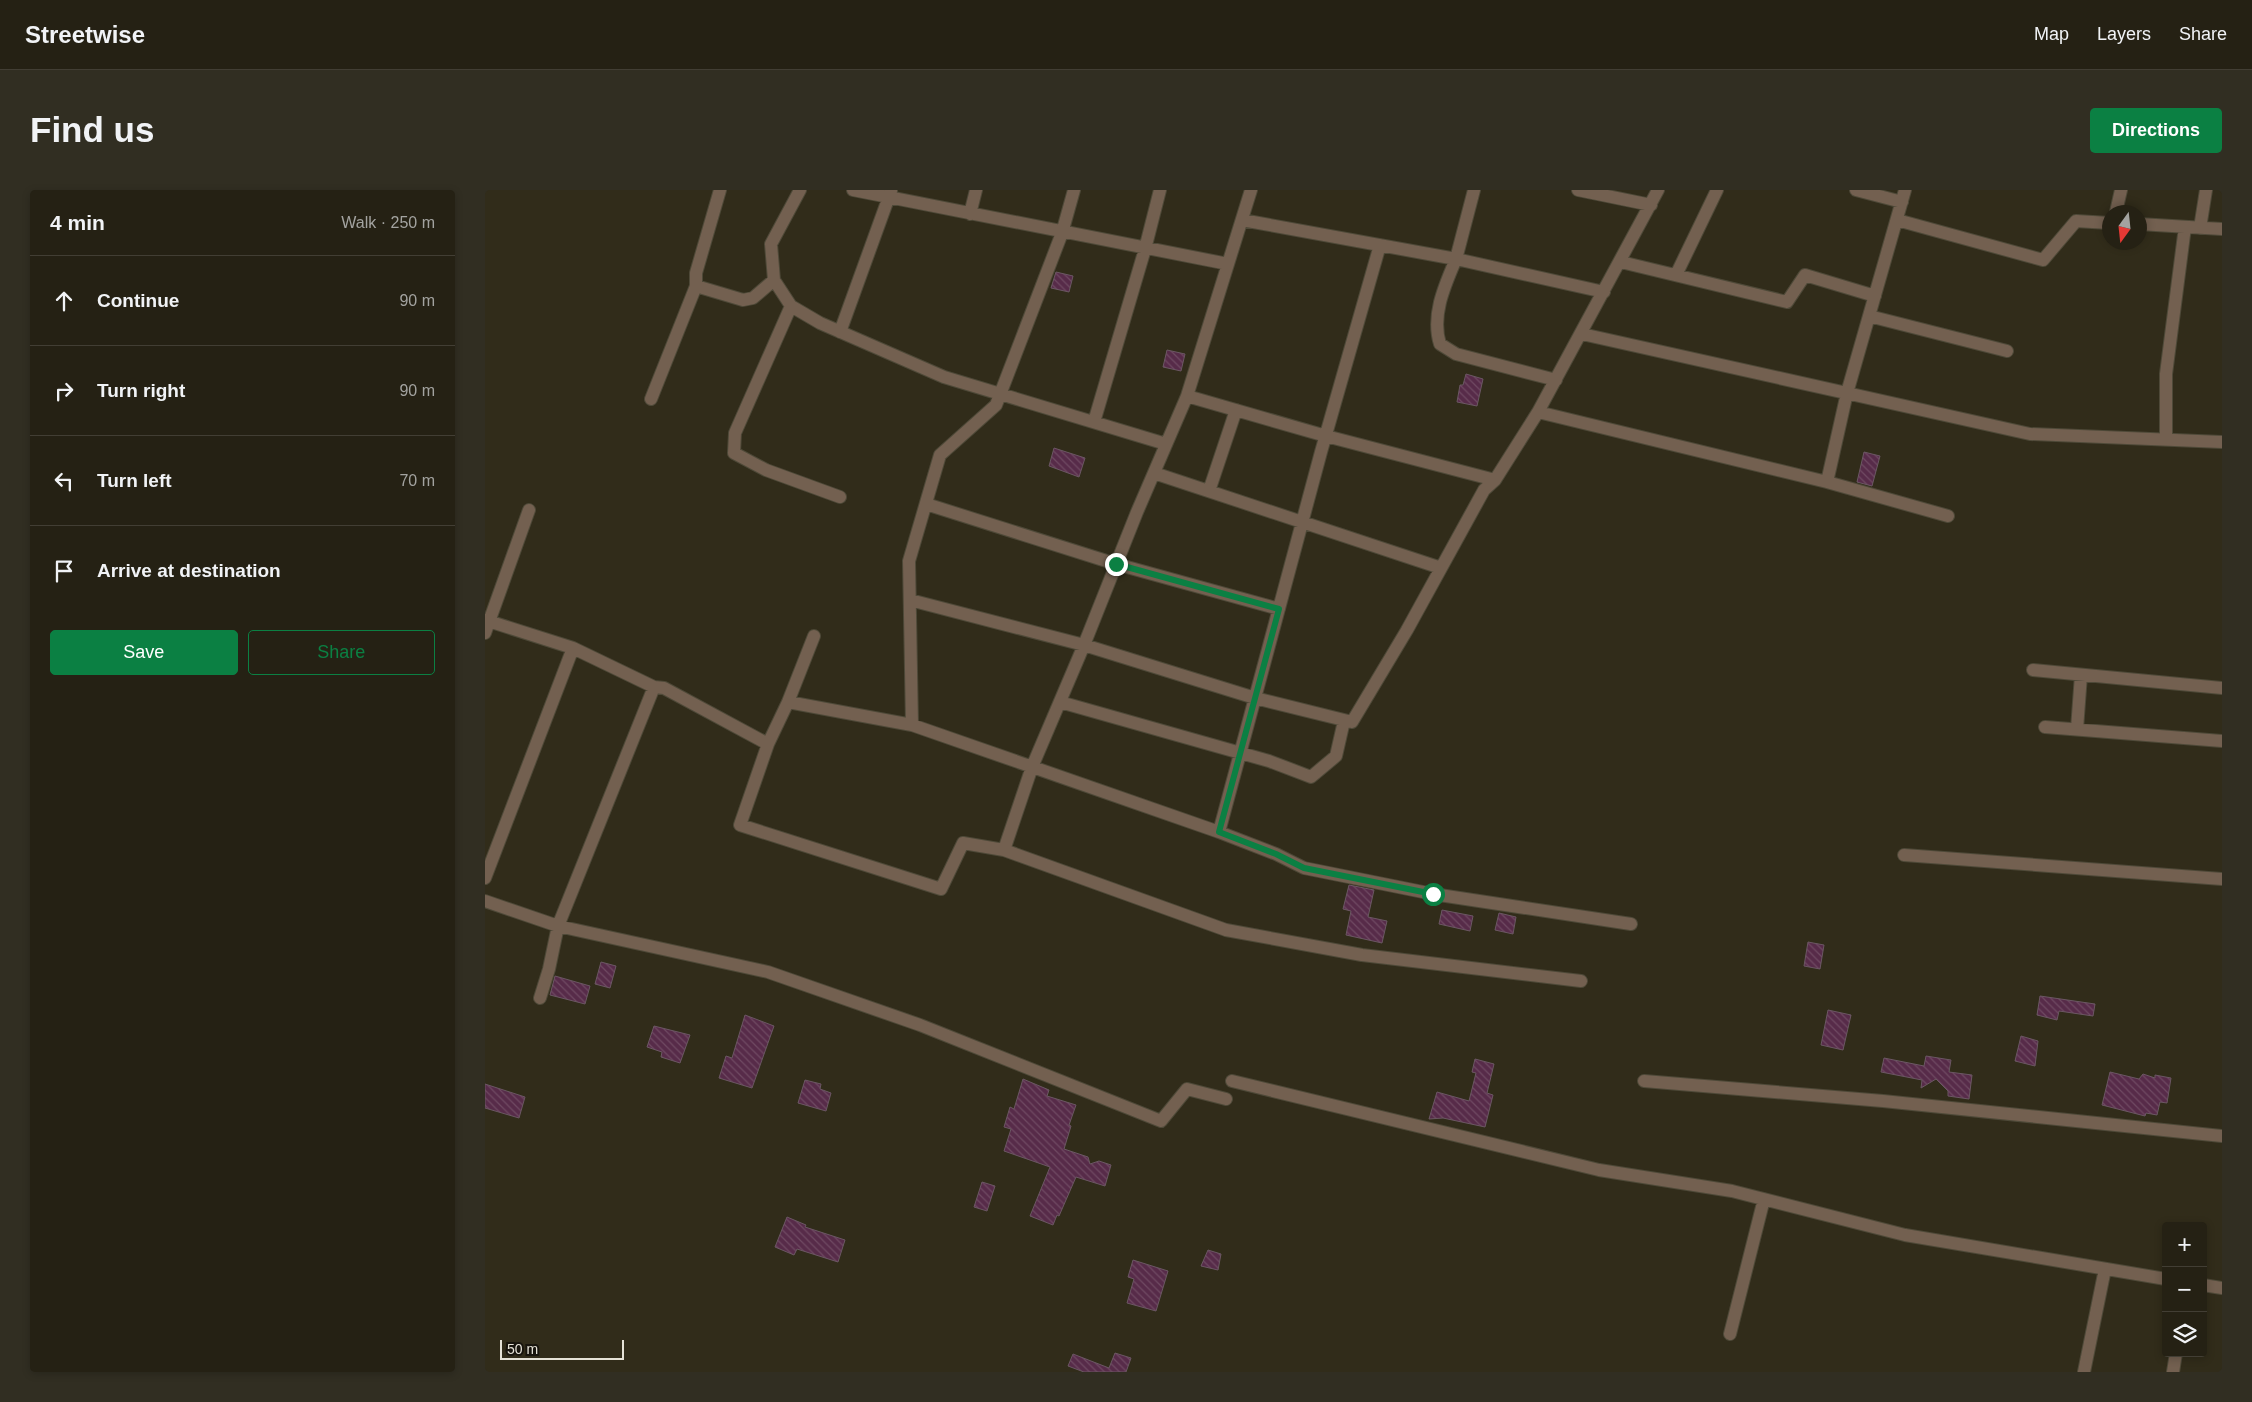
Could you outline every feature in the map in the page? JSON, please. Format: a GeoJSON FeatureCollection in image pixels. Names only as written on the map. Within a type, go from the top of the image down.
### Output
{"type":"FeatureCollection","features":[{"type":"Feature","properties":{"kind":"street"},"geometry":{"type":"LineString","coordinates":[[651,399],[696,286],[696,273],[720,190]]}},
{"type":"Feature","properties":{"kind":"street"},"geometry":{"type":"LineString","coordinates":[[800,190],[771,244],[774,280],[791,306],[820,323],[944,377],[1167,444]]}},
{"type":"Feature","properties":{"kind":"street"},"geometry":{"type":"LineString","coordinates":[[853,190],[890,194],[970,214],[1228,264]]}},
{"type":"Feature","properties":{"kind":"street"},"geometry":{"type":"LineString","coordinates":[[970,214],[977,190]]}},
{"type":"Feature","properties":{"kind":"street"},"geometry":{"type":"LineString","coordinates":[[912,725],[909,561],[925,504],[940,455],[996,405],[1063,233],[1073,190]]}},
{"type":"Feature","properties":{"kind":"street"},"geometry":{"type":"LineString","coordinates":[[1094,422],[1145,249],[1160,190]]}},
{"type":"Feature","properties":{"kind":"street"},"geometry":{"type":"LineString","coordinates":[[1004,850],[1032,767],[1187,396],[1251,190]]}},
{"type":"Feature","properties":{"kind":"street"},"geometry":{"type":"LineString","coordinates":[[1474,190],[1456,259],[1443,291],[1437,318],[1437,334],[1440,344],[1457,354],[1556,380]]}},
{"type":"Feature","properties":{"kind":"street"},"geometry":{"type":"LineString","coordinates":[[1578,190],[1651,205]]}},
{"type":"Feature","properties":{"kind":"street"},"geometry":{"type":"LineString","coordinates":[[909,600],[1084,645],[1255,698],[1344,722],[1352,722],[1372,692],[1484,490],[1495,480],[1538,412],[1605,292],[1658,190]]}},
{"type":"Feature","properties":{"kind":"street"},"geometry":{"type":"LineString","coordinates":[[1676,275],[1717,190]]}},
{"type":"Feature","properties":{"kind":"street"},"geometry":{"type":"LineString","coordinates":[[1827,482],[1847,393],[1903,196],[1856,190]]}},
{"type":"Feature","properties":{"kind":"street"},"geometry":{"type":"LineString","coordinates":[[2118,205],[2121,190]]}},
{"type":"Feature","properties":{"kind":"street"},"geometry":{"type":"LineString","coordinates":[[2200,228],[2206,190]]}},
{"type":"Feature","properties":{"kind":"street"},"geometry":{"type":"LineString","coordinates":[[840,332],[890,194]]}},
{"type":"Feature","properties":{"kind":"street"},"geometry":{"type":"LineString","coordinates":[[1242,220],[1456,259],[1605,292]]}},
{"type":"Feature","properties":{"kind":"street"},"geometry":{"type":"LineString","coordinates":[[1897,220],[2043,260],[2076,221],[2102,223]]}},
{"type":"Feature","properties":{"kind":"street"},"geometry":{"type":"LineString","coordinates":[[2147,225],[2222,229]]}},
{"type":"Feature","properties":{"kind":"street"},"geometry":{"type":"LineString","coordinates":[[2166,439],[2166,374],[2185,227]]}},
{"type":"Feature","properties":{"kind":"street"},"geometry":{"type":"LineString","coordinates":[[1219,832],[1326,436],[1380,245]]}},
{"type":"Feature","properties":{"kind":"street"},"geometry":{"type":"LineString","coordinates":[[1621,262],[1787,302],[1805,275],[1875,296]]}},
{"type":"Feature","properties":{"kind":"street"},"geometry":{"type":"LineString","coordinates":[[696,286],[743,300],[753,298],[774,280]]}},
{"type":"Feature","properties":{"kind":"street"},"geometry":{"type":"LineString","coordinates":[[791,306],[735,433],[734,453],[766,470],[840,497]]}},
{"type":"Feature","properties":{"kind":"street"},"geometry":{"type":"LineString","coordinates":[[1869,316],[2007,351]]}},
{"type":"Feature","properties":{"kind":"street"},"geometry":{"type":"LineString","coordinates":[[1582,334],[2031,434],[2222,442]]}},
{"type":"Feature","properties":{"kind":"street"},"geometry":{"type":"LineString","coordinates":[[1187,396],[1326,436],[1495,480]]}},
{"type":"Feature","properties":{"kind":"street"},"geometry":{"type":"LineString","coordinates":[[1209,491],[1236,410]]}},
{"type":"Feature","properties":{"kind":"street"},"geometry":{"type":"LineString","coordinates":[[1538,412],[1827,482],[1948,516]]}},
{"type":"Feature","properties":{"kind":"street"},"geometry":{"type":"LineString","coordinates":[[1154,473],[1441,568]]}},
{"type":"Feature","properties":{"kind":"street"},"geometry":{"type":"LineString","coordinates":[[925,504],[1116,564],[1279,609]]}},
{"type":"Feature","properties":{"kind":"street"},"geometry":{"type":"LineString","coordinates":[[529,510],[487,625],[573,648],[654,686],[664,688],[767,744]]}},
{"type":"Feature","properties":{"kind":"street"},"geometry":{"type":"LineString","coordinates":[[814,636],[788,702],[767,744],[740,825],[941,889],[963,843],[1004,850],[1226,930],[1361,955],[1581,981]]}},
{"type":"Feature","properties":{"kind":"street"},"geometry":{"type":"LineString","coordinates":[[485,878],[573,648]]}},
{"type":"Feature","properties":{"kind":"street"},"geometry":{"type":"LineString","coordinates":[[2033,670],[2222,688]]}},
{"type":"Feature","properties":{"kind":"street"},"geometry":{"type":"LineString","coordinates":[[2077,729],[2081,675]]}},
{"type":"Feature","properties":{"kind":"street"},"geometry":{"type":"LineString","coordinates":[[540,998],[549,969],[558,926],[654,686]]}},
{"type":"Feature","properties":{"kind":"street"},"geometry":{"type":"LineString","coordinates":[[788,702],[912,725],[1219,832],[1276,854],[1304,868],[1433,894],[1631,924]]}},
{"type":"Feature","properties":{"kind":"street"},"geometry":{"type":"LineString","coordinates":[[1060,702],[1269,761],[1311,778],[1336,756],[1344,722]]}},
{"type":"Feature","properties":{"kind":"street"},"geometry":{"type":"LineString","coordinates":[[2045,727],[2222,741]]}},
{"type":"Feature","properties":{"kind":"street"},"geometry":{"type":"LineString","coordinates":[[1904,855],[2222,879]]}},
{"type":"Feature","properties":{"kind":"street"},"geometry":{"type":"LineString","coordinates":[[485,901],[558,926],[768,972],[920,1024],[1161,1121],[1187,1089],[1226,1100]]}},
{"type":"Feature","properties":{"kind":"street"},"geometry":{"type":"LineString","coordinates":[[1232,1081],[1599,1170],[1732,1191],[1905,1235],[2162,1278]]}},
{"type":"Feature","properties":{"kind":"street"},"geometry":{"type":"LineString","coordinates":[[1644,1081],[1883,1100],[2222,1136]]}},
{"type":"Feature","properties":{"kind":"street"},"geometry":{"type":"LineString","coordinates":[[1730,1334],[1764,1199]]}},
{"type":"Feature","properties":{"kind":"street"},"geometry":{"type":"LineString","coordinates":[[2084,1372],[2105,1269]]}},
{"type":"Feature","properties":{"kind":"street"},"geometry":{"type":"LineString","coordinates":[[2207,1286],[2222,1288]]}},
{"type":"Feature","properties":{"kind":"street"},"geometry":{"type":"LineString","coordinates":[[2173,1372],[2176,1357]]}},
{"type":"Feature","properties":{"kind":"building"},"geometry":{"type":"Polygon","coordinates":[[[1056,272],[1073,276],[1069,292],[1051,288],[1056,272]]]}},
{"type":"Feature","properties":{"kind":"building"},"geometry":{"type":"Polygon","coordinates":[[[1167,350],[1185,354],[1181,371],[1163,367],[1167,350]]]}},
{"type":"Feature","properties":{"kind":"building"},"geometry":{"type":"Polygon","coordinates":[[[1466,374],[1483,379],[1477,406],[1457,402],[1460,385],[1463,385],[1466,374]]]}},
{"type":"Feature","properties":{"kind":"building"},"geometry":{"type":"Polygon","coordinates":[[[1054,448],[1085,458],[1079,477],[1049,466],[1054,448]]]}},
{"type":"Feature","properties":{"kind":"building"},"geometry":{"type":"Polygon","coordinates":[[[1864,452],[1880,456],[1872,486],[1857,482],[1864,452]]]}},
{"type":"Feature","properties":{"kind":"building"},"geometry":{"type":"Polygon","coordinates":[[[1349,885],[1374,890],[1368,917],[1387,921],[1382,943],[1346,935],[1351,911],[1343,909],[1349,885]]]}},
{"type":"Feature","properties":{"kind":"building"},"geometry":{"type":"Polygon","coordinates":[[[1442,910],[1473,916],[1470,931],[1439,924],[1442,910]]]}},
{"type":"Feature","properties":{"kind":"building"},"geometry":{"type":"Polygon","coordinates":[[[1499,913],[1516,917],[1513,934],[1495,930],[1499,913]]]}},
{"type":"Feature","properties":{"kind":"building"},"geometry":{"type":"Polygon","coordinates":[[[1808,942],[1824,945],[1820,969],[1804,966],[1808,942]]]}},
{"type":"Feature","properties":{"kind":"building"},"geometry":{"type":"Polygon","coordinates":[[[601,962],[616,966],[610,988],[595,984],[601,962]]]}},
{"type":"Feature","properties":{"kind":"building"},"geometry":{"type":"Polygon","coordinates":[[[555,976],[590,986],[585,1004],[550,995],[555,976]]]}},
{"type":"Feature","properties":{"kind":"building"},"geometry":{"type":"Polygon","coordinates":[[[2040,996],[2095,1004],[2093,1016],[2059,1011],[2057,1020],[2037,1015],[2040,996]]]}},
{"type":"Feature","properties":{"kind":"building"},"geometry":{"type":"Polygon","coordinates":[[[1828,1010],[1851,1015],[1843,1050],[1821,1045],[1828,1010]]]}},
{"type":"Feature","properties":{"kind":"building"},"geometry":{"type":"Polygon","coordinates":[[[745,1015],[774,1026],[752,1088],[719,1078],[726,1056],[732,1058],[745,1015]]]}},
{"type":"Feature","properties":{"kind":"building"},"geometry":{"type":"Polygon","coordinates":[[[654,1026],[690,1035],[680,1063],[661,1057],[662,1052],[647,1047],[654,1026]]]}},
{"type":"Feature","properties":{"kind":"building"},"geometry":{"type":"Polygon","coordinates":[[[2021,1036],[2038,1041],[2035,1066],[2015,1061],[2021,1036]]]}},
{"type":"Feature","properties":{"kind":"building"},"geometry":{"type":"Polygon","coordinates":[[[1926,1056],[1951,1060],[1949,1072],[1972,1075],[1969,1099],[1948,1096],[1948,1091],[1936,1079],[1921,1088],[1922,1080],[1881,1072],[1884,1058],[1924,1066],[1926,1056]]]}},
{"type":"Feature","properties":{"kind":"building"},"geometry":{"type":"Polygon","coordinates":[[[1475,1059],[1494,1064],[1487,1093],[1493,1095],[1485,1127],[1443,1118],[1429,1119],[1437,1092],[1469,1101],[1476,1073],[1472,1072],[1475,1059]]]}},
{"type":"Feature","properties":{"kind":"building"},"geometry":{"type":"Polygon","coordinates":[[[2110,1072],[2139,1079],[2143,1074],[2155,1078],[2155,1075],[2171,1078],[2167,1103],[2160,1102],[2157,1115],[2146,1113],[2145,1116],[2102,1105],[2110,1072]]]}},
{"type":"Feature","properties":{"kind":"building"},"geometry":{"type":"Polygon","coordinates":[[[1023,1079],[1049,1090],[1047,1096],[1076,1105],[1064,1149],[1088,1157],[1090,1164],[1099,1161],[1111,1165],[1105,1186],[1076,1177],[1059,1216],[1057,1215],[1053,1225],[1030,1216],[1050,1167],[1004,1151],[1011,1129],[1004,1127],[1010,1107],[1014,1109],[1023,1079]]]}},
{"type":"Feature","properties":{"kind":"building"},"geometry":{"type":"Polygon","coordinates":[[[805,1080],[821,1084],[820,1089],[831,1093],[826,1111],[798,1103],[805,1080]]]}},
{"type":"Feature","properties":{"kind":"building"},"geometry":{"type":"Polygon","coordinates":[[[485,1084],[525,1097],[519,1118],[485,1108],[485,1084]]]}},
{"type":"Feature","properties":{"kind":"building"},"geometry":{"type":"Polygon","coordinates":[[[982,1182],[995,1186],[987,1211],[974,1207],[982,1182]]]}},
{"type":"Feature","properties":{"kind":"building"},"geometry":{"type":"Polygon","coordinates":[[[787,1217],[806,1225],[805,1227],[845,1240],[838,1262],[797,1249],[794,1255],[775,1247],[787,1217]]]}},
{"type":"Feature","properties":{"kind":"building"},"geometry":{"type":"Polygon","coordinates":[[[1208,1250],[1221,1254],[1218,1270],[1201,1266],[1208,1250]]]}},
{"type":"Feature","properties":{"kind":"building"},"geometry":{"type":"Polygon","coordinates":[[[1133,1260],[1168,1271],[1156,1311],[1127,1303],[1134,1279],[1128,1277],[1133,1260]]]}},
{"type":"Feature","properties":{"kind":"building"},"geometry":{"type":"Polygon","coordinates":[[[1115,1353],[1131,1358],[1126,1372],[1084,1372],[1068,1366],[1073,1354],[1109,1368],[1115,1353]]]}},
{"type":"Feature","properties":{"kind":"route"},"geometry":{"type":"LineString","coordinates":[[1116,564],[1279,609],[1219,832],[1276,854],[1304,868],[1433,894]]}}]}
